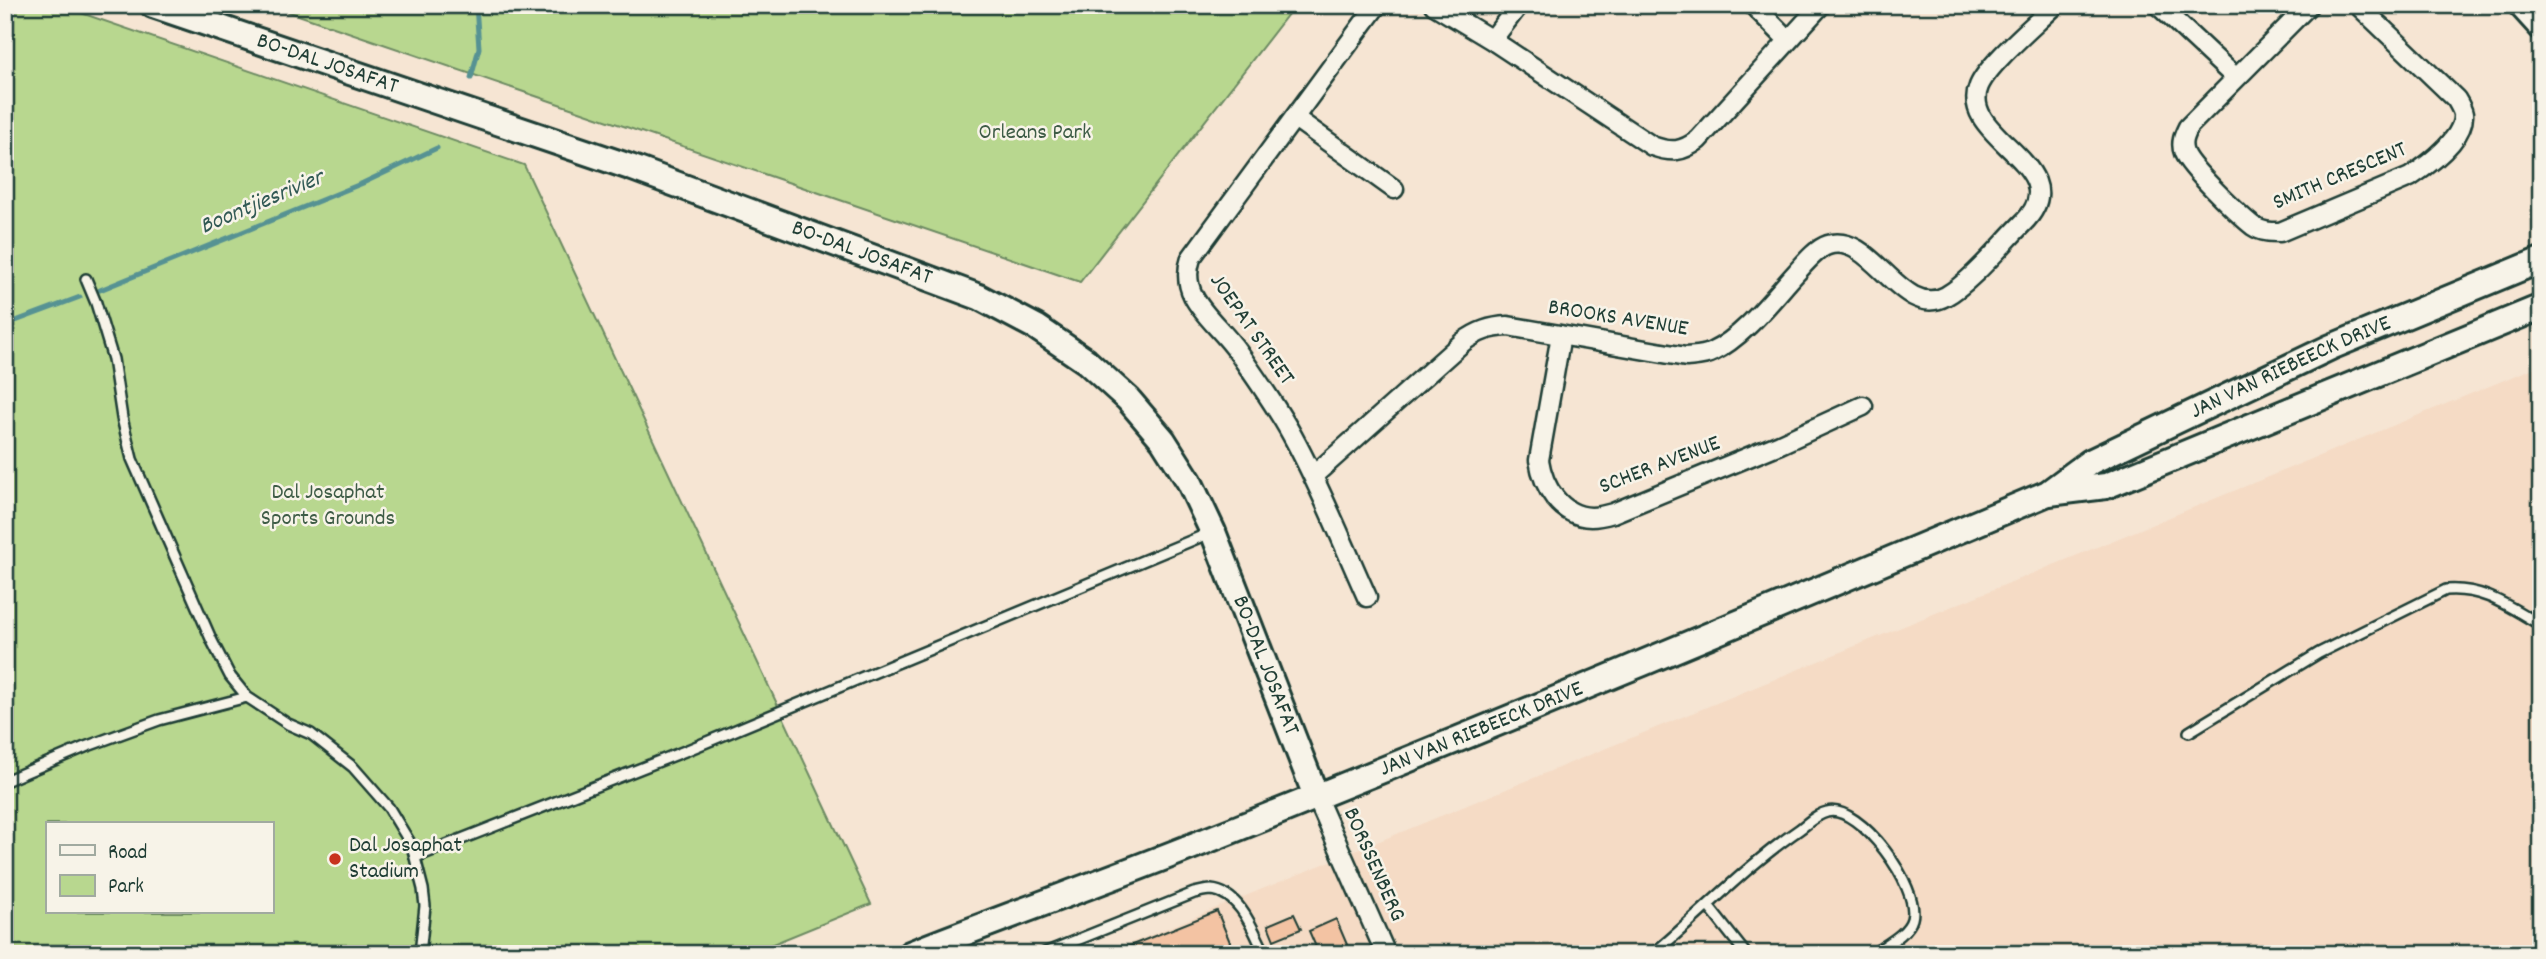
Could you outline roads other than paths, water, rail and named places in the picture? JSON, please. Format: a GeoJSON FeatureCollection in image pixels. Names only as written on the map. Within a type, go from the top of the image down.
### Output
{"type":"FeatureCollection","features":[{"type":"Feature","properties":{"kind":"main road","name":"BO-DAL JOSAFAT"},"geometry":{"type":"LineString","coordinates":[[153,5],[630,167],[979,297],[1036,327],[1086,361],[1128,399],[1163,440],[1189,481],[1213,532],[1316,796]]}},
{"type":"Feature","properties":{"kind":"main road"},"geometry":{"type":"LineString","coordinates":[[2521,5],[2541,27]]}},
{"type":"Feature","properties":{"kind":"main road","name":"JAN VAN RIEBEECK DRIVE"},"geometry":{"type":"LineString","coordinates":[[910,954],[1316,796],[1641,665],[2049,493],[2090,462],[2331,347],[2541,260]]}},
{"type":"Feature","properties":{"kind":"main road","name":"JAN VAN RIEBEECK DRIVE"},"geometry":{"type":"LineString","coordinates":[[2049,493],[2106,486],[2541,307]]}},
{"type":"Feature","properties":{"kind":"street","name":"JOEPAT STREET"},"geometry":{"type":"LineString","coordinates":[[1367,597],[1293,436],[1232,344],[1191,295],[1186,271],[1191,258],[1377,5]]}},
{"type":"Feature","properties":{"kind":"street"},"geometry":{"type":"LineString","coordinates":[[1433,5],[1492,40],[1652,146],[1669,152],[1685,150],[1699,140],[1821,5]]}},
{"type":"Feature","properties":{"kind":"street"},"geometry":{"type":"LineString","coordinates":[[1492,40],[1518,5]]}},
{"type":"Feature","properties":{"kind":"street"},"geometry":{"type":"LineString","coordinates":[[1753,5],[1788,40]]}},
{"type":"Feature","properties":{"kind":"street","name":"BROOKS AVENUE"},"geometry":{"type":"LineString","coordinates":[[1313,476],[1475,333],[1491,327],[1508,326],[1686,357],[1709,354],[1727,344],[1825,246],[1840,243],[1855,247],[1906,291],[1920,298],[1934,300],[1945,296],[1961,285],[2028,218],[2037,204],[2037,187],[2030,167],[1983,120],[1977,104],[1977,88],[1986,73],[2055,5]]}},
{"type":"Feature","properties":{"kind":"street"},"geometry":{"type":"LineString","coordinates":[[2158,5],[2236,78]]}},
{"type":"Feature","properties":{"kind":"street","name":"SMITH CRESCENT"},"geometry":{"type":"LineString","coordinates":[[2309,5],[2188,127],[2182,139],[2183,152],[2190,163],[2255,227],[2267,232],[2280,232],[2410,177],[2427,166],[2455,138],[2462,125],[2463,113],[2456,99],[2358,5]]}},
{"type":"Feature","properties":{"kind":"street"},"geometry":{"type":"LineString","coordinates":[[1295,118],[1394,188]]}},
{"type":"Feature","properties":{"kind":"street","name":"SCHER AVENUE"},"geometry":{"type":"LineString","coordinates":[[1561,335],[1539,460],[1542,480],[1555,499],[1572,513],[1591,517],[1613,513],[1780,444],[1863,406]]}},
{"type":"Feature","properties":{"kind":"street","name":"BORSSENBERG"},"geometry":{"type":"LineString","coordinates":[[1316,796],[1385,954]]}},
{"type":"Feature","properties":{"kind":"lane"},"geometry":{"type":"LineString","coordinates":[[86,279],[113,359],[122,418],[132,459],[212,641],[230,676],[247,697],[279,718],[311,734],[353,767],[389,808],[416,857],[425,906],[420,954]]}},
{"type":"Feature","properties":{"kind":"lane"},"geometry":{"type":"LineString","coordinates":[[416,857],[690,750],[1213,532]]}},
{"type":"Feature","properties":{"kind":"lane"},"geometry":{"type":"LineString","coordinates":[[2189,732],[2319,653],[2446,590],[2464,589],[2484,593],[2541,625]]}},
{"type":"Feature","properties":{"kind":"lane"},"geometry":{"type":"LineString","coordinates":[[5,782],[85,747],[159,720],[247,697]]}},
{"type":"Feature","properties":{"kind":"lane"},"geometry":{"type":"LineString","coordinates":[[1653,954],[1753,865],[1823,812],[1835,810],[1845,813],[1863,826],[1899,868],[1914,908],[1908,929],[1873,954]]}},
{"type":"Feature","properties":{"kind":"lane"},"geometry":{"type":"LineString","coordinates":[[1042,954],[1194,893],[1212,890],[1225,895],[1236,904],[1265,954]]}},
{"type":"Feature","properties":{"kind":"lane"},"geometry":{"type":"LineString","coordinates":[[1708,906],[1746,954]]}},
{"type":"Feature","properties":{"kind":"waterway","name":"Boontjiesrivier"},"geometry":{"type":"LineString","coordinates":[[471,78],[479,48],[476,5]]}},
{"type":"Feature","properties":{"kind":"waterway","name":"Boontjiesrivier"},"geometry":{"type":"LineString","coordinates":[[100,290],[363,183],[437,148]]}},
{"type":"Feature","properties":{"kind":"waterway","name":"Boontjiesrivier"},"geometry":{"type":"LineString","coordinates":[[5,325],[80,297]]}},
{"type":"Feature","properties":{"kind":"place","name":"Dal Josaphat Stadium"},"geometry":{"type":"Point","coordinates":[335,859]}},
{"type":"Feature","properties":{"kind":"park label","name":"Orleans Park"},"geometry":{"type":"Point","coordinates":[1035,133]}},
{"type":"Feature","properties":{"kind":"park label","name":"Dal Josaphat Sports Grounds"},"geometry":{"type":"Point","coordinates":[328,506]}}]}
